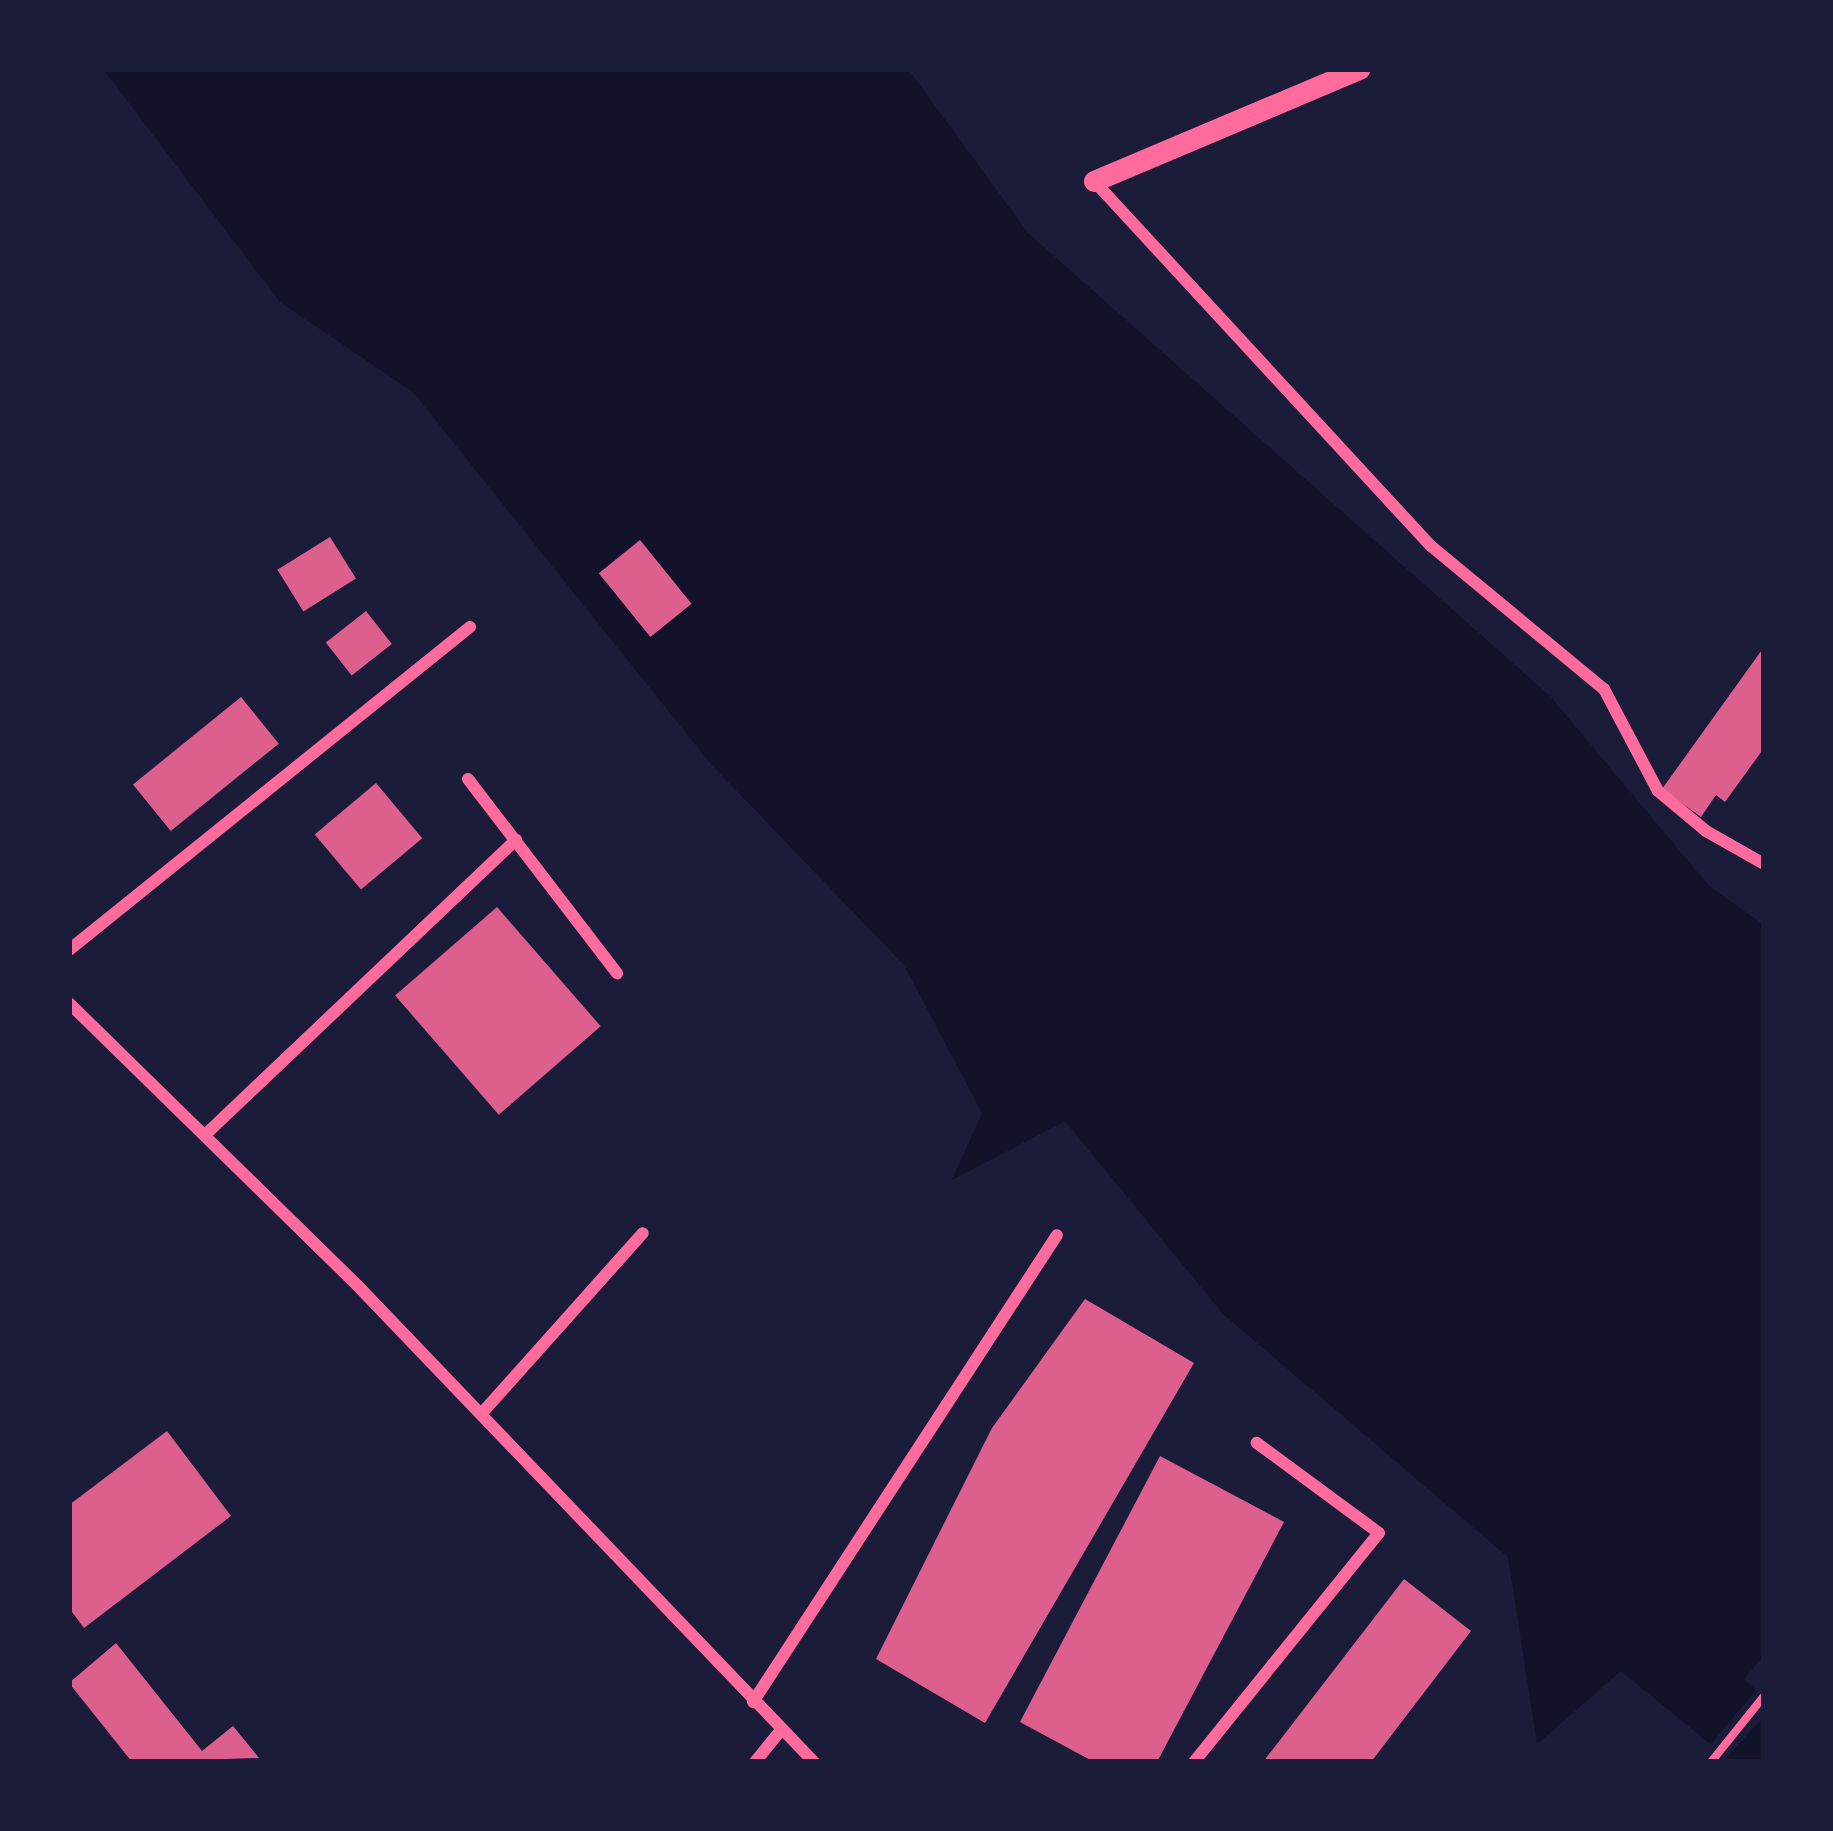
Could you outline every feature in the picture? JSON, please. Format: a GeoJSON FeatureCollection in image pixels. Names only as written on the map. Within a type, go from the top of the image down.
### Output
{"type":"FeatureCollection","features":[{"type":"Feature","properties":{"kind":"street"},"geometry":{"type":"LineString","coordinates":[[1359,69],[1094,181],[1431,546],[1604,688],[1658,791],[1706,831],[1764,864]]}},
{"type":"Feature","properties":{"kind":"street"},"geometry":{"type":"LineString","coordinates":[[69,950],[470,627]]}},
{"type":"Feature","properties":{"kind":"street"},"geometry":{"type":"LineString","coordinates":[[468,779],[616,973]]}},
{"type":"Feature","properties":{"kind":"street"},"geometry":{"type":"LineString","coordinates":[[205,1135],[516,840]]}},
{"type":"Feature","properties":{"kind":"street"},"geometry":{"type":"LineString","coordinates":[[69,1003],[482,1413],[814,1762]]}},
{"type":"Feature","properties":{"kind":"street"},"geometry":{"type":"LineString","coordinates":[[482,1413],[643,1233]]}},
{"type":"Feature","properties":{"kind":"street"},"geometry":{"type":"LineString","coordinates":[[753,1702],[1057,1235]]}},
{"type":"Feature","properties":{"kind":"street"},"geometry":{"type":"LineString","coordinates":[[1194,1762],[1379,1533],[1257,1443]]}},
{"type":"Feature","properties":{"kind":"street"},"geometry":{"type":"LineString","coordinates":[[754,1762],[781,1730]]}},
{"type":"Feature","properties":{"kind":"path"},"geometry":{"type":"LineString","coordinates":[[1711,1762],[1764,1696]]}},
{"type":"Feature","properties":{"kind":"shaded area"},"geometry":{"type":"Polygon","coordinates":[[[103,69],[908,69],[1028,233],[1551,697],[1709,886],[1764,925],[1764,1762],[1732,1762],[1621,1671],[1537,1744],[1508,1557],[1223,1314],[1065,1121],[952,1180],[982,1113],[904,965],[710,763],[413,392],[280,302],[103,69]]]}},
{"type":"Feature","properties":{"kind":"pier"},"geometry":{"type":"Polygon","coordinates":[[[1762,1658],[1764,1716],[1723,1762],[1707,1749],[1756,1690],[1744,1679],[1762,1658]]]}},
{"type":"Feature","properties":{"kind":"building"},"geometry":{"type":"Polygon","coordinates":[[[330,537],[356,579],[303,611],[277,570],[330,537]]]}},
{"type":"Feature","properties":{"kind":"building"},"geometry":{"type":"Polygon","coordinates":[[[640,540],[692,604],[650,637],[599,573],[640,540]]]}},
{"type":"Feature","properties":{"kind":"building"},"geometry":{"type":"Polygon","coordinates":[[[366,611],[392,644],[352,675],[326,642],[366,611]]]}},
{"type":"Feature","properties":{"kind":"building"},"geometry":{"type":"Polygon","coordinates":[[[1764,647],[1764,748],[1725,802],[1716,795],[1701,817],[1662,789],[1764,647]]]}},
{"type":"Feature","properties":{"kind":"building"},"geometry":{"type":"Polygon","coordinates":[[[241,697],[279,744],[171,831],[133,784],[241,697]]]}},
{"type":"Feature","properties":{"kind":"building"},"geometry":{"type":"Polygon","coordinates":[[[376,783],[422,838],[361,890],[315,834],[376,783]]]}},
{"type":"Feature","properties":{"kind":"building"},"geometry":{"type":"Polygon","coordinates":[[[497,907],[601,1026],[499,1115],[395,996],[497,907]]]}},
{"type":"Feature","properties":{"kind":"building"},"geometry":{"type":"Polygon","coordinates":[[[1085,1299],[1194,1363],[985,1723],[876,1659],[992,1428],[1085,1299]]]}},
{"type":"Feature","properties":{"kind":"building"},"geometry":{"type":"Polygon","coordinates":[[[167,1431],[231,1516],[84,1628],[69,1608],[69,1505],[167,1431]]]}},
{"type":"Feature","properties":{"kind":"building"},"geometry":{"type":"Polygon","coordinates":[[[1160,1456],[1284,1522],[1157,1762],[1094,1762],[1020,1722],[1160,1456]]]}},
{"type":"Feature","properties":{"kind":"building"},"geometry":{"type":"Polygon","coordinates":[[[1404,1579],[1471,1631],[1371,1762],[1263,1762],[1404,1579]]]}},
{"type":"Feature","properties":{"kind":"building"},"geometry":{"type":"Polygon","coordinates":[[[116,1643],[202,1751],[233,1726],[259,1758],[132,1762],[69,1683],[116,1643]]]}}]}
